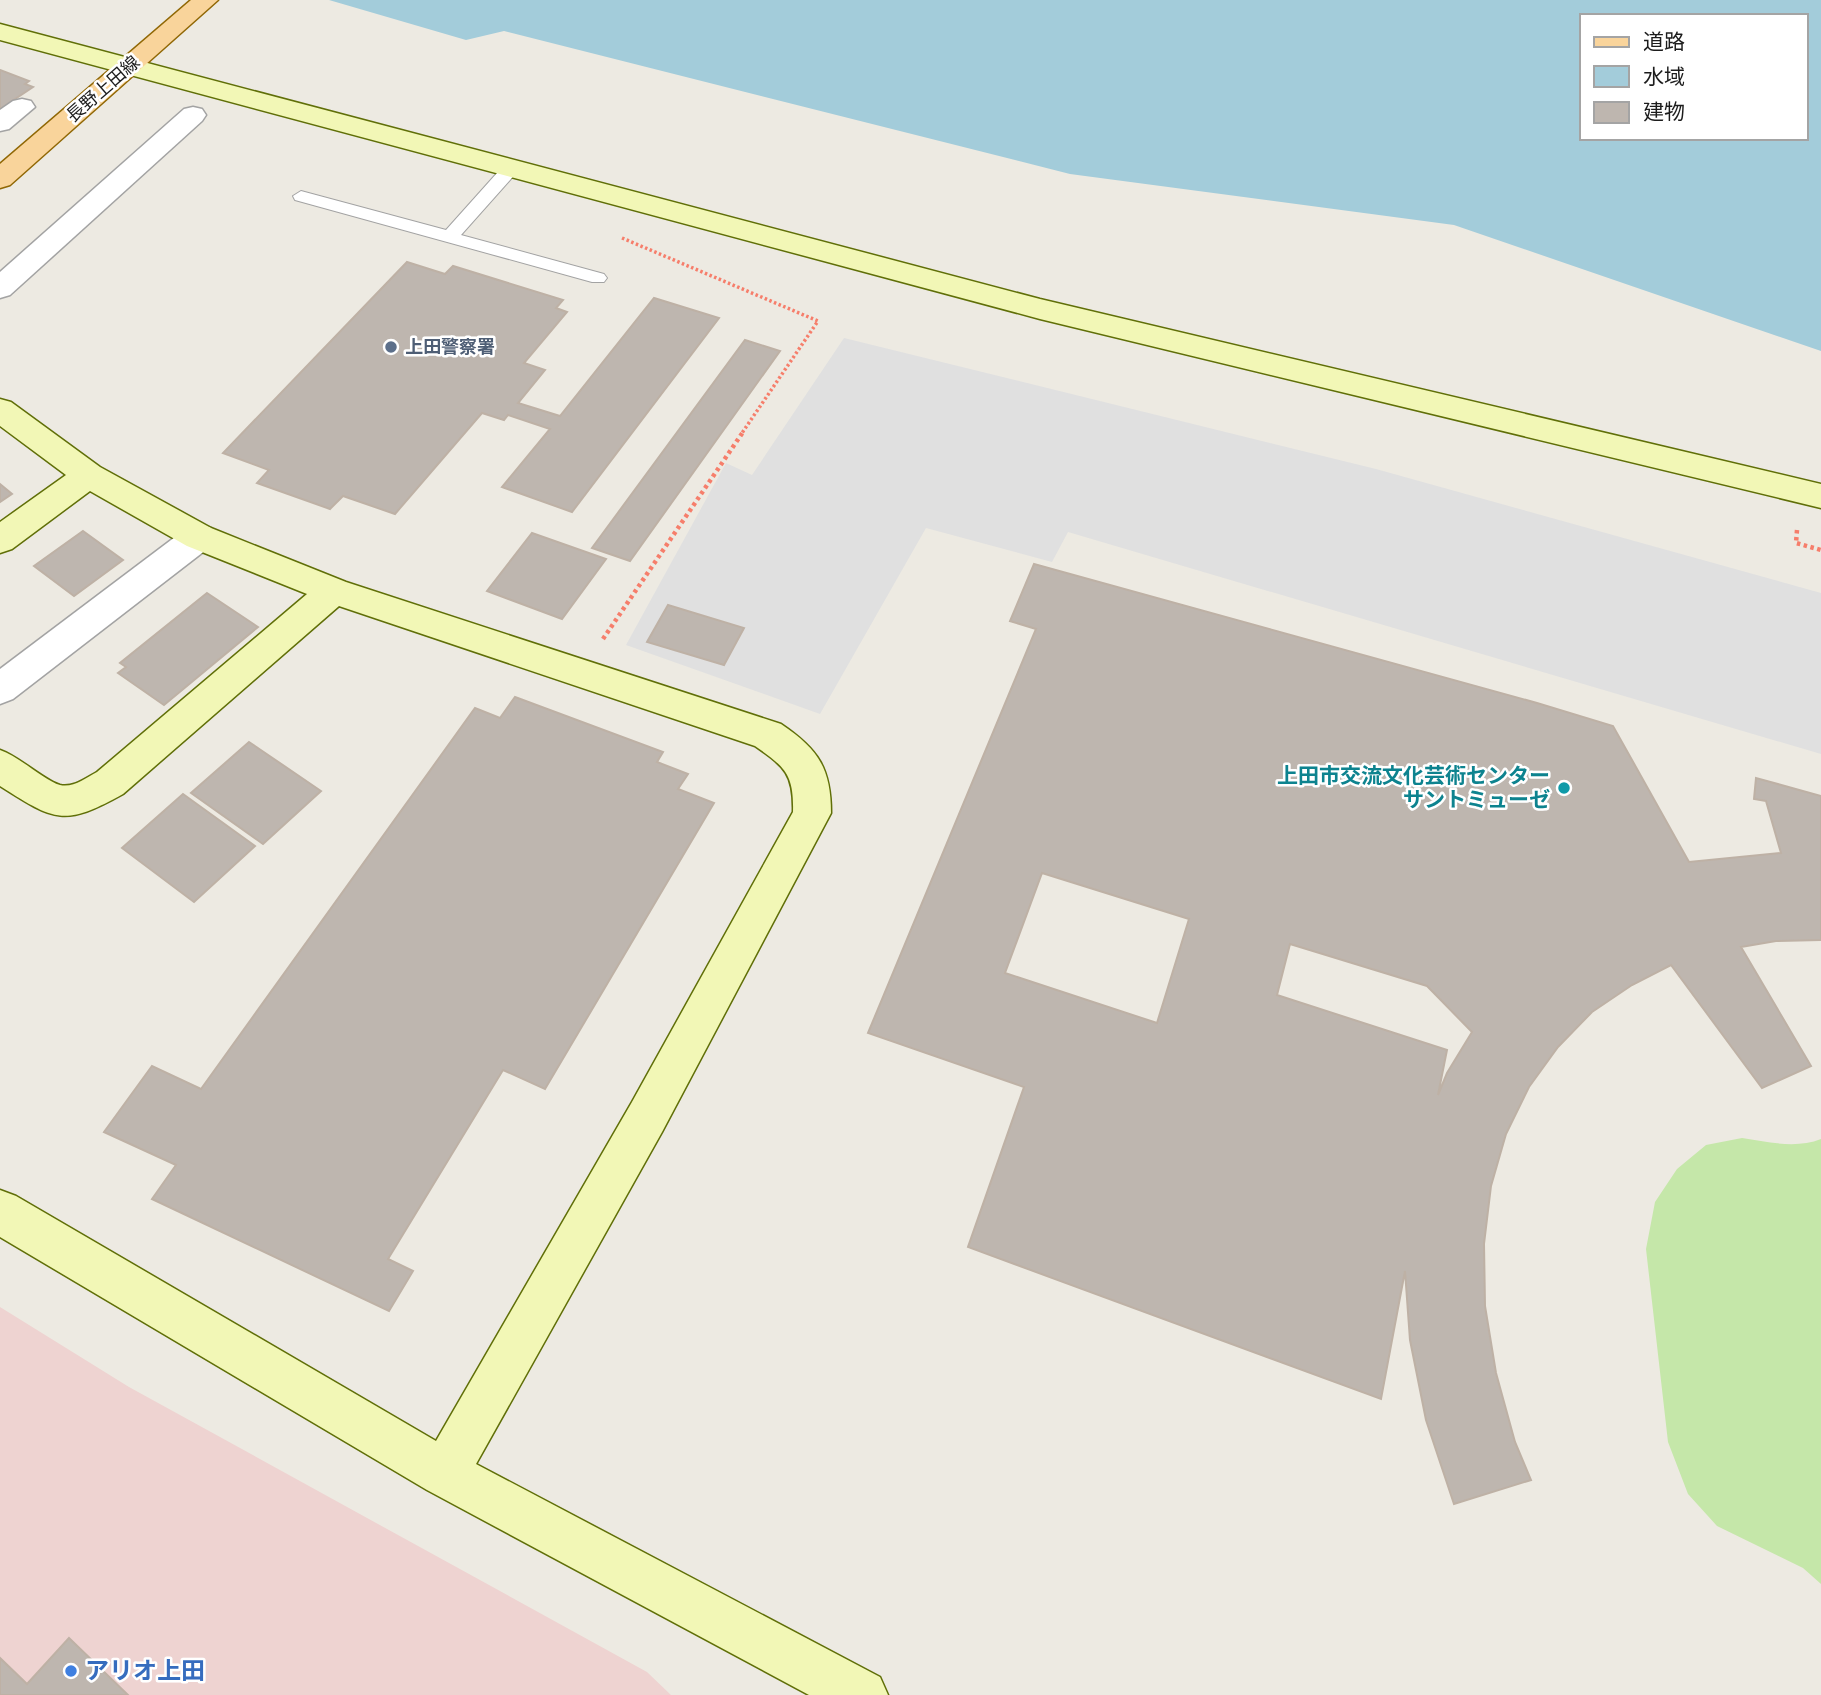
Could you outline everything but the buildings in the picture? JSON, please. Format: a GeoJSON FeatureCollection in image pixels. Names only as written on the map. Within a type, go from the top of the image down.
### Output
{"type":"FeatureCollection","features":[{"type":"Feature","properties":{"kind":"main road","name":"長野上田線"},"geometry":{"type":"LineString","coordinates":[[0,179],[206,0]]}},
{"type":"Feature","properties":{"kind":"street"},"geometry":{"type":"LineString","coordinates":[[0,32],[127,68],[284,106],[1040,309],[1821,496]]}},
{"type":"Feature","properties":{"kind":"street"},"geometry":{"type":"LineString","coordinates":[[0,288],[193,115]]}},
{"type":"Feature","properties":{"kind":"street"},"geometry":{"type":"LineString","coordinates":[[0,410],[89,475],[199,537],[334,591],[768,735],[806,764],[813,786],[812,813],[647,1117],[444,1473]]}},
{"type":"Feature","properties":{"kind":"street"},"geometry":{"type":"LineString","coordinates":[[0,540],[89,475]]}},
{"type":"Feature","properties":{"kind":"street"},"geometry":{"type":"LineString","coordinates":[[0,689],[199,537]]}},
{"type":"Feature","properties":{"kind":"street"},"geometry":{"type":"LineString","coordinates":[[0,766],[54,801],[81,799],[110,783],[334,591]]}},
{"type":"Feature","properties":{"kind":"street"},"geometry":{"type":"LineString","coordinates":[[0,1212],[444,1473],[862,1695]]}},
{"type":"Feature","properties":{"kind":"lane"},"geometry":{"type":"LineString","coordinates":[[449,237],[512,167]]}},
{"type":"Feature","properties":{"kind":"lane"},"geometry":{"type":"LineString","coordinates":[[301,197],[598,278]]}},
{"type":"Feature","properties":{"kind":"path"},"geometry":{"type":"LineString","coordinates":[[596,648],[818,321],[617,236]]}},
{"type":"Feature","properties":{"kind":"path"},"geometry":{"type":"LineString","coordinates":[[1797,529],[1797,543],[1821,550]]}},
{"type":"Feature","properties":{"kind":"shaded area"},"geometry":{"type":"Polygon","coordinates":[[[844,338],[1376,469],[1821,593],[1821,754],[1068,532],[1052,562],[926,528],[820,714],[626,645],[726,463],[752,475],[844,338]]]}},
{"type":"Feature","properties":{"kind":"shaded area"},"geometry":{"type":"Polygon","coordinates":[[[0,1307],[129,1387],[647,1672],[671,1695],[0,1695],[0,1307]]]}},
{"type":"Feature","properties":{"kind":"green space"},"geometry":{"type":"Polygon","coordinates":[[[1742,1138],[1792,1144],[1821,1139],[1821,1584],[1803,1568],[1717,1526],[1688,1494],[1668,1442],[1646,1249],[1655,1202],[1677,1169],[1706,1145],[1742,1138]]]}},
{"type":"Feature","properties":{"kind":"water"},"geometry":{"type":"Polygon","coordinates":[[[329,0],[1821,0],[1821,351],[1454,225],[1070,174],[504,31],[466,40],[329,0]]]}},
{"type":"Feature","properties":{"kind":"place","name":"上田警察署"},"geometry":{"type":"Point","coordinates":[391,347]}},
{"type":"Feature","properties":{"kind":"place","name":"上田市交流文化芸術センター サントミューゼ"},"geometry":{"type":"Point","coordinates":[1564,788]}},
{"type":"Feature","properties":{"kind":"place","name":"アリオ上田"},"geometry":{"type":"Point","coordinates":[71,1671]}}]}
